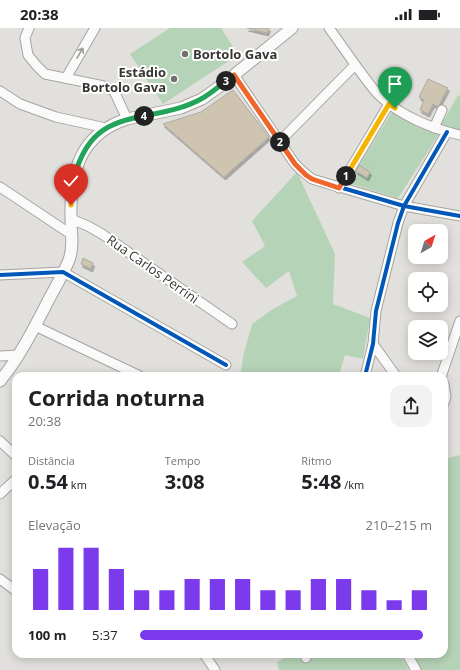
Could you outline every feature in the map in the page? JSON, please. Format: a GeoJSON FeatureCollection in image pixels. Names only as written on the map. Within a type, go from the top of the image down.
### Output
{"type":"FeatureCollection","features":[{"type":"Feature","properties":{"kind":"main road"},"geometry":{"type":"LineString","coordinates":[[0,381],[19,355],[68,260],[71,252],[73,181],[78,164],[85,149],[91,141],[106,128],[119,122],[168,111],[202,99],[292,28]]}},
{"type":"Feature","properties":{"kind":"street"},"geometry":{"type":"LineString","coordinates":[[29,28],[25,38],[28,55],[45,74],[104,86],[114,90],[127,119]]}},
{"type":"Feature","properties":{"kind":"street"},"geometry":{"type":"LineString","coordinates":[[66,78],[95,28]]}},
{"type":"Feature","properties":{"kind":"street"},"geometry":{"type":"LineString","coordinates":[[329,28],[375,91],[389,104],[434,128],[460,135]]}},
{"type":"Feature","properties":{"kind":"street"},"geometry":{"type":"LineString","coordinates":[[280,141],[355,65]]}},
{"type":"Feature","properties":{"kind":"street"},"geometry":{"type":"LineString","coordinates":[[234,75],[295,164],[312,179],[404,206],[460,216]]}},
{"type":"Feature","properties":{"kind":"street"},"geometry":{"type":"LineString","coordinates":[[0,91],[20,104],[56,117],[106,128]]}},
{"type":"Feature","properties":{"kind":"street"},"geometry":{"type":"LineString","coordinates":[[339,188],[389,104]]}},
{"type":"Feature","properties":{"kind":"street"},"geometry":{"type":"LineString","coordinates":[[434,128],[442,110]]}},
{"type":"Feature","properties":{"kind":"street"},"geometry":{"type":"LineString","coordinates":[[366,372],[373,344],[376,311],[396,230],[404,206],[447,132]]}},
{"type":"Feature","properties":{"kind":"street"},"geometry":{"type":"LineString","coordinates":[[0,187],[72,236]]}},
{"type":"Feature","properties":{"kind":"street","name":"Rua Carlos Perrini"},"geometry":{"type":"LineString","coordinates":[[71,219],[102,234],[232,324]]}},
{"type":"Feature","properties":{"kind":"street"},"geometry":{"type":"LineString","coordinates":[[0,275],[63,272],[226,365]]}},
{"type":"Feature","properties":{"kind":"street"},"geometry":{"type":"LineString","coordinates":[[442,372],[460,322]]}},
{"type":"Feature","properties":{"kind":"street"},"geometry":{"type":"LineString","coordinates":[[35,326],[132,372]]}},
{"type":"Feature","properties":{"kind":"street"},"geometry":{"type":"LineString","coordinates":[[373,344],[393,372]]}},
{"type":"Feature","properties":{"kind":"street"},"geometry":{"type":"LineString","coordinates":[[0,356],[19,355]]}},
{"type":"Feature","properties":{"kind":"street"},"geometry":{"type":"LineString","coordinates":[[120,372],[124,368]]}},
{"type":"Feature","properties":{"kind":"street"},"geometry":{"type":"LineString","coordinates":[[0,441],[12,452]]}},
{"type":"Feature","properties":{"kind":"street"},"geometry":{"type":"LineString","coordinates":[[0,494],[12,483]]}},
{"type":"Feature","properties":{"kind":"street"},"geometry":{"type":"LineString","coordinates":[[0,579],[12,588]]}},
{"type":"Feature","properties":{"kind":"street"},"geometry":{"type":"LineString","coordinates":[[206,658],[214,670]]}},
{"type":"Feature","properties":{"kind":"street"},"geometry":{"type":"LineString","coordinates":[[409,658],[416,670]]}},
{"type":"Feature","properties":{"kind":"path"},"geometry":{"type":"LineString","coordinates":[[371,172],[378,161]]}},
{"type":"Feature","properties":{"kind":"path"},"geometry":{"type":"LineString","coordinates":[[424,658],[431,670]]}},
{"type":"Feature","properties":{"kind":"green space","name":"Estádio Bortolo Gava"},"geometry":{"type":"Polygon","coordinates":[[[170,28],[221,28],[238,55],[163,104],[130,54],[170,28]]]}},
{"type":"Feature","properties":{"kind":"green space"},"geometry":{"type":"Polygon","coordinates":[[[458,95],[460,96],[460,132],[440,127],[458,95]]]}},
{"type":"Feature","properties":{"kind":"green space"},"geometry":{"type":"Polygon","coordinates":[[[392,112],[439,134],[398,198],[348,183],[392,112]]]}},
{"type":"Feature","properties":{"kind":"green space"},"geometry":{"type":"Polygon","coordinates":[[[297,172],[335,254],[333,304],[370,318],[363,359],[345,355],[340,372],[241,372],[252,324],[273,309],[297,296],[289,271],[266,288],[242,262],[265,246],[252,221],[297,172]]]}},
{"type":"Feature","properties":{"kind":"green space"},"geometry":{"type":"Polygon","coordinates":[[[460,455],[460,670],[420,670],[414,658],[448,658],[448,458],[460,455]]]}},
{"type":"Feature","properties":{"kind":"green space"},"geometry":{"type":"Polygon","coordinates":[[[284,658],[402,658],[409,670],[279,670],[277,662],[284,658]]]}},
{"type":"Feature","properties":{"kind":"building"},"geometry":{"type":"Polygon","coordinates":[[[247,28],[269,28],[267,33],[247,28]]]}},
{"type":"Feature","properties":{"kind":"building"},"geometry":{"type":"Polygon","coordinates":[[[428,79],[448,88],[438,107],[433,104],[428,114],[420,110],[424,100],[419,97],[428,79]]]}},
{"type":"Feature","properties":{"kind":"building"},"geometry":{"type":"Polygon","coordinates":[[[233,90],[269,137],[224,177],[163,124],[201,112],[233,90]]]}},
{"type":"Feature","properties":{"kind":"building"},"geometry":{"type":"Polygon","coordinates":[[[359,165],[370,172],[367,178],[356,171],[359,165]]]}},
{"type":"Feature","properties":{"kind":"building"},"geometry":{"type":"Polygon","coordinates":[[[83,258],[93,263],[91,269],[81,264],[83,258]]]}},
{"type":"Feature","properties":{"kind":"cycle path"},"geometry":{"type":"LineString","coordinates":[[234,75],[295,164],[312,179],[404,206],[460,216]]}},
{"type":"Feature","properties":{"kind":"cycle path"},"geometry":{"type":"LineString","coordinates":[[366,372],[373,344],[376,311],[398,223],[404,206],[447,132]]}},
{"type":"Feature","properties":{"kind":"cycle path"},"geometry":{"type":"LineString","coordinates":[[0,275],[63,272],[226,365]]}},
{"type":"Feature","properties":{"kind":"place","name":"Bortolo Gava"},"geometry":{"type":"Point","coordinates":[185,54]}},
{"type":"Feature","properties":{"kind":"place","name":"Estádio Bortolo Gava"},"geometry":{"type":"Point","coordinates":[174,79]}},
{"type":"Feature","properties":{"kind":"route"},"geometry":{"type":"LineString","coordinates":[[71,205],[73,181],[78,164],[85,149],[97,135],[106,128],[127,119],[181,108],[191,104],[202,99],[234,75],[300,170],[312,179],[339,188],[389,104],[395,108]]}}]}
